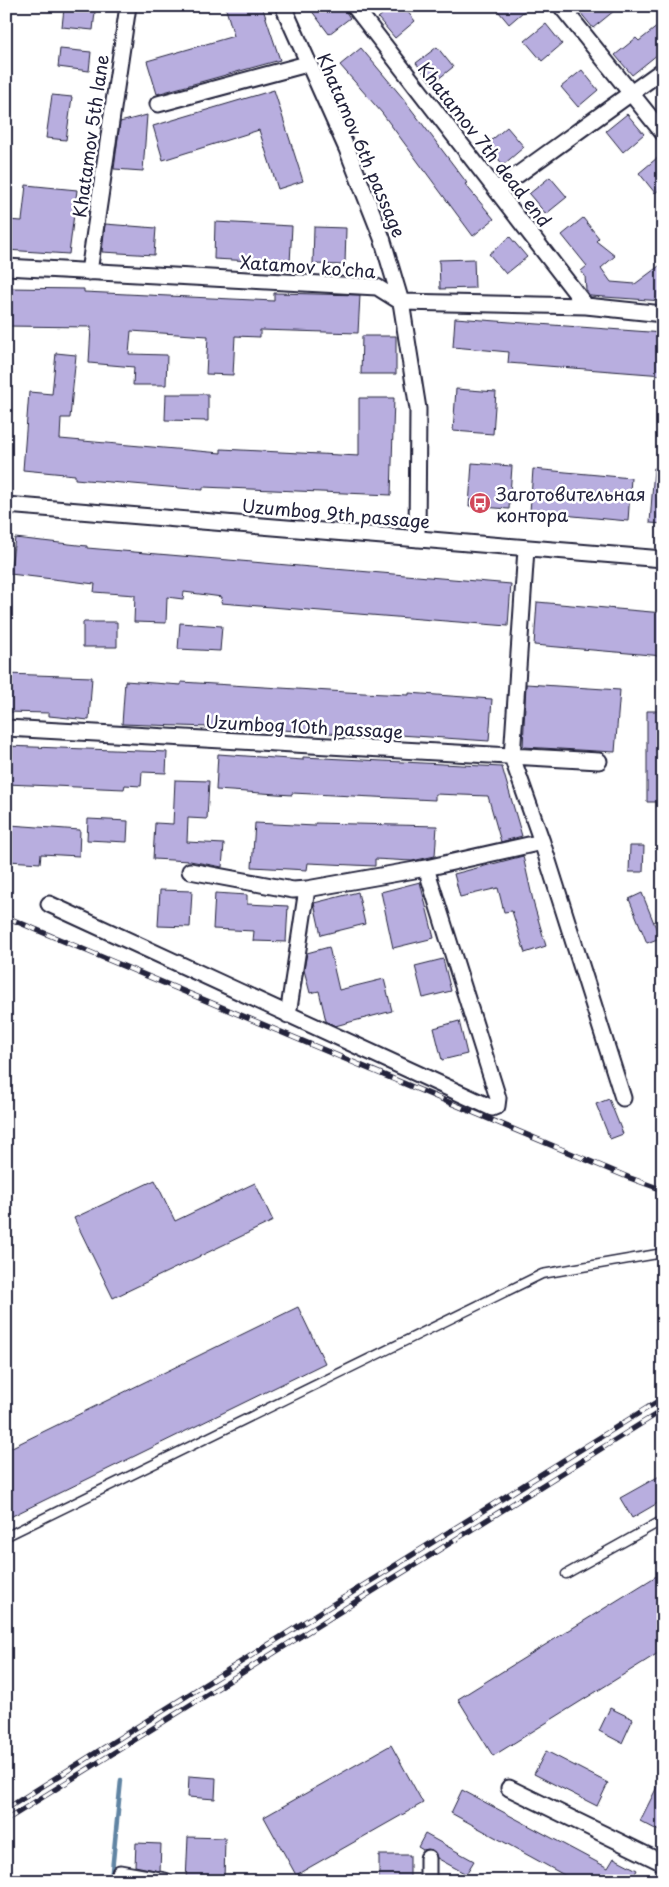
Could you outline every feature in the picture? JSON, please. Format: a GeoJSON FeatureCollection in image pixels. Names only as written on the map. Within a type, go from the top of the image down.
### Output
{"type":"FeatureCollection","features":[{"type":"Feature","properties":{"kind":"street","name":"Khatamov 5th lane"},"geometry":{"type":"LineString","coordinates":[[89,272],[128,6]]}},
{"type":"Feature","properties":{"kind":"street","name":"Khatamov 6th passage"},"geometry":{"type":"LineString","coordinates":[[283,6],[346,149],[382,238],[401,302],[418,409],[417,539]]}},
{"type":"Feature","properties":{"kind":"street","name":"Khatamov 7th dead end"},"geometry":{"type":"LineString","coordinates":[[354,6],[498,189],[586,306]]}},
{"type":"Feature","properties":{"kind":"street"},"geometry":{"type":"LineString","coordinates":[[561,6],[663,133]]}},
{"type":"Feature","properties":{"kind":"street"},"geometry":{"type":"LineString","coordinates":[[158,104],[307,64]]}},
{"type":"Feature","properties":{"kind":"street"},"geometry":{"type":"LineString","coordinates":[[498,189],[663,70]]}},
{"type":"Feature","properties":{"kind":"street","name":"Xatamov ko'cha"},"geometry":{"type":"LineString","coordinates":[[6,267],[377,286],[401,302]]}},
{"type":"Feature","properties":{"kind":"street"},"geometry":{"type":"LineString","coordinates":[[401,302],[586,306],[663,314]]}},
{"type":"Feature","properties":{"kind":"street","name":"Uzumbog 9th passage"},"geometry":{"type":"LineString","coordinates":[[6,505],[663,559]]}},
{"type":"Feature","properties":{"kind":"street"},"geometry":{"type":"LineString","coordinates":[[526,549],[512,757],[542,842],[623,1098]]}},
{"type":"Feature","properties":{"kind":"street","name":"Uzumbog 10th passage"},"geometry":{"type":"LineString","coordinates":[[6,728],[599,761]]}},
{"type":"Feature","properties":{"kind":"street"},"geometry":{"type":"LineString","coordinates":[[190,871],[293,890],[307,890],[426,868],[542,842]]}},
{"type":"Feature","properties":{"kind":"street"},"geometry":{"type":"LineString","coordinates":[[49,904],[487,1107],[497,1106],[498,1098],[426,868]]}},
{"type":"Feature","properties":{"kind":"street"},"geometry":{"type":"LineString","coordinates":[[288,1015],[307,890]]}},
{"type":"Feature","properties":{"kind":"street"},"geometry":{"type":"LineString","coordinates":[[509,1788],[663,1863]]}},
{"type":"Feature","properties":{"kind":"street"},"geometry":{"type":"LineString","coordinates":[[428,1858],[428,1881]]}},
{"type":"Feature","properties":{"kind":"street"},"geometry":{"type":"LineString","coordinates":[[120,1873],[164,1881]]}},
{"type":"Feature","properties":{"kind":"lane"},"geometry":{"type":"LineString","coordinates":[[9,1535],[542,1274],[663,1253]]}},
{"type":"Feature","properties":{"kind":"lane"},"geometry":{"type":"LineString","coordinates":[[566,1574],[663,1520]]}},
{"type":"Feature","properties":{"kind":"building"},"geometry":{"type":"Polygon","coordinates":[[[225,6],[262,6],[280,60],[157,94],[147,61],[234,36],[225,6]]]}},
{"type":"Feature","properties":{"kind":"building"},"geometry":{"type":"Polygon","coordinates":[[[308,6],[342,6],[350,18],[329,34],[308,6]]]}},
{"type":"Feature","properties":{"kind":"building"},"geometry":{"type":"Polygon","coordinates":[[[393,6],[403,6],[415,21],[395,38],[378,18],[393,6]]]}},
{"type":"Feature","properties":{"kind":"building"},"geometry":{"type":"Polygon","coordinates":[[[494,6],[530,6],[509,24],[494,6]]]}},
{"type":"Feature","properties":{"kind":"building"},"geometry":{"type":"Polygon","coordinates":[[[575,6],[620,6],[593,28],[575,6]]]}},
{"type":"Feature","properties":{"kind":"building"},"geometry":{"type":"Polygon","coordinates":[[[64,8],[95,12],[93,30],[62,27],[64,8]]]}},
{"type":"Feature","properties":{"kind":"building"},"geometry":{"type":"Polygon","coordinates":[[[663,22],[663,50],[632,75],[615,55],[636,38],[639,41],[663,22]]]}},
{"type":"Feature","properties":{"kind":"building"},"geometry":{"type":"Polygon","coordinates":[[[546,24],[562,44],[542,61],[525,41],[546,24]]]}},
{"type":"Feature","properties":{"kind":"building"},"geometry":{"type":"Polygon","coordinates":[[[437,47],[453,67],[432,84],[416,63],[437,47]]]}},
{"type":"Feature","properties":{"kind":"building"},"geometry":{"type":"Polygon","coordinates":[[[361,48],[402,97],[467,183],[465,184],[494,219],[473,236],[382,113],[340,65],[361,48]]]}},
{"type":"Feature","properties":{"kind":"building"},"geometry":{"type":"Polygon","coordinates":[[[60,49],[91,52],[89,71],[58,67],[60,49]]]}},
{"type":"Feature","properties":{"kind":"building"},"geometry":{"type":"Polygon","coordinates":[[[582,70],[598,90],[578,107],[561,87],[582,70]]]}},
{"type":"Feature","properties":{"kind":"building"},"geometry":{"type":"Polygon","coordinates":[[[274,90],[303,181],[278,189],[259,130],[163,160],[153,126],[274,90]]]}},
{"type":"Feature","properties":{"kind":"building"},"geometry":{"type":"Polygon","coordinates":[[[52,95],[72,97],[66,140],[46,138],[52,95]]]}},
{"type":"Feature","properties":{"kind":"building"},"geometry":{"type":"Polygon","coordinates":[[[627,114],[644,134],[623,152],[606,131],[627,114]]]}},
{"type":"Feature","properties":{"kind":"building"},"geometry":{"type":"Polygon","coordinates":[[[147,115],[143,171],[114,169],[120,122],[147,115]]]}},
{"type":"Feature","properties":{"kind":"building"},"geometry":{"type":"Polygon","coordinates":[[[507,127],[524,147],[503,165],[487,144],[507,127]]]}},
{"type":"Feature","properties":{"kind":"building"},"geometry":{"type":"Polygon","coordinates":[[[663,153],[663,187],[655,193],[639,173],[663,153]]]}},
{"type":"Feature","properties":{"kind":"building"},"geometry":{"type":"Polygon","coordinates":[[[550,177],[567,197],[546,214],[529,194],[550,177]]]}},
{"type":"Feature","properties":{"kind":"building"},"geometry":{"type":"Polygon","coordinates":[[[26,185],[77,190],[69,254],[6,250],[6,220],[22,221],[26,185]]]}},
{"type":"Feature","properties":{"kind":"building"},"geometry":{"type":"Polygon","coordinates":[[[583,218],[599,238],[596,241],[615,256],[601,268],[611,282],[635,284],[663,263],[663,301],[590,296],[586,290],[585,276],[581,271],[587,266],[562,235],[583,218]]]}},
{"type":"Feature","properties":{"kind":"building"},"geometry":{"type":"Polygon","coordinates":[[[215,222],[292,226],[290,263],[214,259],[215,222]]]}},
{"type":"Feature","properties":{"kind":"building"},"geometry":{"type":"Polygon","coordinates":[[[105,224],[156,228],[154,255],[102,252],[105,224]]]}},
{"type":"Feature","properties":{"kind":"building"},"geometry":{"type":"Polygon","coordinates":[[[314,227],[346,228],[345,265],[313,264],[314,227]]]}},
{"type":"Feature","properties":{"kind":"building"},"geometry":{"type":"Polygon","coordinates":[[[510,237],[527,257],[506,274],[489,254],[510,237]]]}},
{"type":"Feature","properties":{"kind":"building"},"geometry":{"type":"Polygon","coordinates":[[[474,259],[475,288],[440,289],[439,260],[474,259]]]}},
{"type":"Feature","properties":{"kind":"building"},"geometry":{"type":"Polygon","coordinates":[[[6,288],[84,289],[84,292],[274,301],[274,293],[360,295],[358,333],[260,330],[260,337],[235,336],[233,375],[206,374],[208,336],[131,331],[129,354],[167,355],[166,385],[133,385],[134,367],[89,363],[91,327],[6,326],[6,288]]]}},
{"type":"Feature","properties":{"kind":"building"},"geometry":{"type":"Polygon","coordinates":[[[455,318],[663,333],[663,375],[508,363],[509,352],[453,347],[455,318]]]}},
{"type":"Feature","properties":{"kind":"building"},"geometry":{"type":"Polygon","coordinates":[[[362,336],[396,336],[396,374],[361,374],[362,336]]]}},
{"type":"Feature","properties":{"kind":"building"},"geometry":{"type":"Polygon","coordinates":[[[56,353],[76,355],[70,418],[61,418],[60,439],[221,453],[221,449],[359,456],[359,398],[394,398],[391,495],[203,487],[203,490],[75,479],[75,475],[23,470],[29,392],[52,394],[56,353]]]}},
{"type":"Feature","properties":{"kind":"building"},"geometry":{"type":"Polygon","coordinates":[[[456,389],[496,392],[493,434],[453,431],[456,389]]]}},
{"type":"Feature","properties":{"kind":"building"},"geometry":{"type":"Polygon","coordinates":[[[166,394],[208,394],[208,421],[165,420],[166,394]]]}},
{"type":"Feature","properties":{"kind":"building"},"geometry":{"type":"Polygon","coordinates":[[[472,463],[512,466],[509,509],[469,506],[472,463]]]}},
{"type":"Feature","properties":{"kind":"building"},"geometry":{"type":"Polygon","coordinates":[[[654,468],[663,468],[663,524],[650,523],[654,468]]]}},
{"type":"Feature","properties":{"kind":"building"},"geometry":{"type":"Polygon","coordinates":[[[533,469],[631,478],[628,521],[530,512],[533,469]]]}},
{"type":"Feature","properties":{"kind":"building"},"geometry":{"type":"Polygon","coordinates":[[[15,538],[87,546],[87,548],[511,584],[508,626],[221,603],[222,597],[184,592],[183,599],[167,597],[166,623],[134,622],[135,595],[94,592],[95,584],[10,574],[15,538]]]}},
{"type":"Feature","properties":{"kind":"building"},"geometry":{"type":"Polygon","coordinates":[[[537,602],[663,613],[663,656],[534,645],[537,602]]]}},
{"type":"Feature","properties":{"kind":"building"},"geometry":{"type":"Polygon","coordinates":[[[83,622],[117,622],[117,647],[83,647],[83,622]]]}},
{"type":"Feature","properties":{"kind":"building"},"geometry":{"type":"Polygon","coordinates":[[[180,623],[222,626],[220,651],[178,649],[180,623]]]}},
{"type":"Feature","properties":{"kind":"building"},"geometry":{"type":"Polygon","coordinates":[[[6,674],[92,677],[89,720],[49,716],[49,713],[6,712],[6,674]]]}},
{"type":"Feature","properties":{"kind":"building"},"geometry":{"type":"Polygon","coordinates":[[[125,681],[181,685],[181,682],[409,695],[409,693],[492,699],[489,741],[400,735],[400,737],[267,729],[122,724],[125,681]]]}},
{"type":"Feature","properties":{"kind":"building"},"geometry":{"type":"Polygon","coordinates":[[[526,684],[620,690],[615,752],[523,747],[526,684]]]}},
{"type":"Feature","properties":{"kind":"building"},"geometry":{"type":"Polygon","coordinates":[[[647,711],[663,711],[663,802],[647,802],[647,711]]]}},
{"type":"Feature","properties":{"kind":"building"},"geometry":{"type":"Polygon","coordinates":[[[6,746],[167,752],[166,773],[142,772],[141,786],[125,785],[124,789],[6,784],[6,746]]]}},
{"type":"Feature","properties":{"kind":"building"},"geometry":{"type":"Polygon","coordinates":[[[218,754],[303,760],[303,757],[502,767],[522,836],[501,842],[488,796],[435,794],[435,800],[292,793],[292,795],[216,790],[218,754]]]}},
{"type":"Feature","properties":{"kind":"building"},"geometry":{"type":"Polygon","coordinates":[[[175,780],[209,781],[207,819],[188,818],[187,842],[224,844],[222,867],[190,861],[153,859],[155,823],[173,824],[175,780]]]}},
{"type":"Feature","properties":{"kind":"building"},"geometry":{"type":"Polygon","coordinates":[[[88,819],[128,821],[127,842],[87,840],[88,819]]]}},
{"type":"Feature","properties":{"kind":"building"},"geometry":{"type":"Polygon","coordinates":[[[255,823],[315,826],[315,823],[437,826],[435,856],[412,861],[375,859],[375,866],[308,863],[307,870],[252,867],[255,823]]]}},
{"type":"Feature","properties":{"kind":"building"},"geometry":{"type":"Polygon","coordinates":[[[10,825],[80,830],[79,856],[41,854],[40,863],[8,861],[10,825]]]}},
{"type":"Feature","properties":{"kind":"building"},"geometry":{"type":"Polygon","coordinates":[[[630,846],[644,846],[643,872],[629,872],[630,846]]]}},
{"type":"Feature","properties":{"kind":"building"},"geometry":{"type":"Polygon","coordinates":[[[523,856],[546,946],[525,953],[512,911],[504,912],[498,888],[460,897],[454,874],[523,856]]]}},
{"type":"Feature","properties":{"kind":"building"},"geometry":{"type":"Polygon","coordinates":[[[420,882],[434,938],[393,948],[381,892],[420,882]]]}},
{"type":"Feature","properties":{"kind":"building"},"geometry":{"type":"Polygon","coordinates":[[[160,890],[192,891],[190,927],[158,926],[160,890]]]}},
{"type":"Feature","properties":{"kind":"building"},"geometry":{"type":"Polygon","coordinates":[[[358,892],[365,924],[321,935],[314,903],[358,892]]]}},
{"type":"Feature","properties":{"kind":"building"},"geometry":{"type":"Polygon","coordinates":[[[215,893],[247,895],[247,904],[288,906],[286,942],[253,941],[254,931],[213,929],[215,893]]]}},
{"type":"Feature","properties":{"kind":"building"},"geometry":{"type":"Polygon","coordinates":[[[642,893],[660,938],[647,943],[629,899],[642,893]]]}},
{"type":"Feature","properties":{"kind":"building"},"geometry":{"type":"Polygon","coordinates":[[[329,947],[339,990],[384,979],[392,1011],[335,1026],[326,1021],[319,991],[310,993],[304,970],[307,953],[329,947]]]}},
{"type":"Feature","properties":{"kind":"building"},"geometry":{"type":"Polygon","coordinates":[[[443,959],[451,991],[423,998],[415,966],[443,959]]]}},
{"type":"Feature","properties":{"kind":"building"},"geometry":{"type":"Polygon","coordinates":[[[459,1021],[467,1054],[442,1060],[434,1028],[459,1021]]]}},
{"type":"Feature","properties":{"kind":"building"},"geometry":{"type":"Polygon","coordinates":[[[609,1099],[623,1134],[610,1139],[596,1104],[609,1099]]]}},
{"type":"Feature","properties":{"kind":"building"},"geometry":{"type":"Polygon","coordinates":[[[155,1180],[175,1221],[255,1183],[273,1221],[113,1298],[74,1218],[155,1180]]]}},
{"type":"Feature","properties":{"kind":"building"},"geometry":{"type":"Polygon","coordinates":[[[298,1307],[325,1363],[6,1519],[6,1450],[298,1307]]]}},
{"type":"Feature","properties":{"kind":"building"},"geometry":{"type":"Polygon","coordinates":[[[663,1474],[663,1500],[632,1518],[620,1498],[663,1474]]]}},
{"type":"Feature","properties":{"kind":"building"},"geometry":{"type":"Polygon","coordinates":[[[663,1572],[663,1650],[493,1756],[458,1699],[663,1572]]]}},
{"type":"Feature","properties":{"kind":"building"},"geometry":{"type":"Polygon","coordinates":[[[610,1708],[633,1719],[622,1743],[599,1731],[610,1708]]]}},
{"type":"Feature","properties":{"kind":"building"},"geometry":{"type":"Polygon","coordinates":[[[391,1745],[423,1803],[296,1875],[264,1817],[391,1745]]]}},
{"type":"Feature","properties":{"kind":"building"},"geometry":{"type":"Polygon","coordinates":[[[546,1751],[608,1783],[597,1806],[534,1774],[546,1751]]]}},
{"type":"Feature","properties":{"kind":"building"},"geometry":{"type":"Polygon","coordinates":[[[663,1775],[663,1833],[640,1821],[663,1775]]]}},
{"type":"Feature","properties":{"kind":"building"},"geometry":{"type":"Polygon","coordinates":[[[189,1776],[216,1778],[215,1799],[188,1797],[189,1776]]]}},
{"type":"Feature","properties":{"kind":"building"},"geometry":{"type":"Polygon","coordinates":[[[462,1790],[608,1868],[614,1858],[637,1870],[631,1881],[575,1881],[451,1813],[462,1790]]]}},
{"type":"Feature","properties":{"kind":"building"},"geometry":{"type":"Polygon","coordinates":[[[425,1834],[474,1861],[466,1874],[437,1858],[432,1850],[423,1850],[418,1847],[425,1834]]]}},
{"type":"Feature","properties":{"kind":"building"},"geometry":{"type":"Polygon","coordinates":[[[188,1837],[225,1838],[224,1881],[186,1881],[188,1837]]]}},
{"type":"Feature","properties":{"kind":"building"},"geometry":{"type":"Polygon","coordinates":[[[136,1843],[161,1844],[160,1871],[135,1866],[136,1843]]]}},
{"type":"Feature","properties":{"kind":"building"},"geometry":{"type":"Polygon","coordinates":[[[379,1855],[410,1855],[410,1881],[379,1881],[379,1855]]]}},
{"type":"Feature","properties":{"kind":"waterway"},"geometry":{"type":"LineString","coordinates":[[111,1881],[121,1780]]}},
{"type":"Feature","properties":{"kind":"railway"},"geometry":{"type":"LineString","coordinates":[[6,917],[630,1178],[663,1190]]}},
{"type":"Feature","properties":{"kind":"railway"},"geometry":{"type":"LineString","coordinates":[[6,1809],[663,1398]]}},
{"type":"Feature","properties":{"kind":"railway"},"geometry":{"type":"LineString","coordinates":[[6,1820],[663,1410]]}},
{"type":"Feature","properties":{"kind":"place","name":"Заготовительная контора"},"geometry":{"type":"Point","coordinates":[480,503]}}]}
